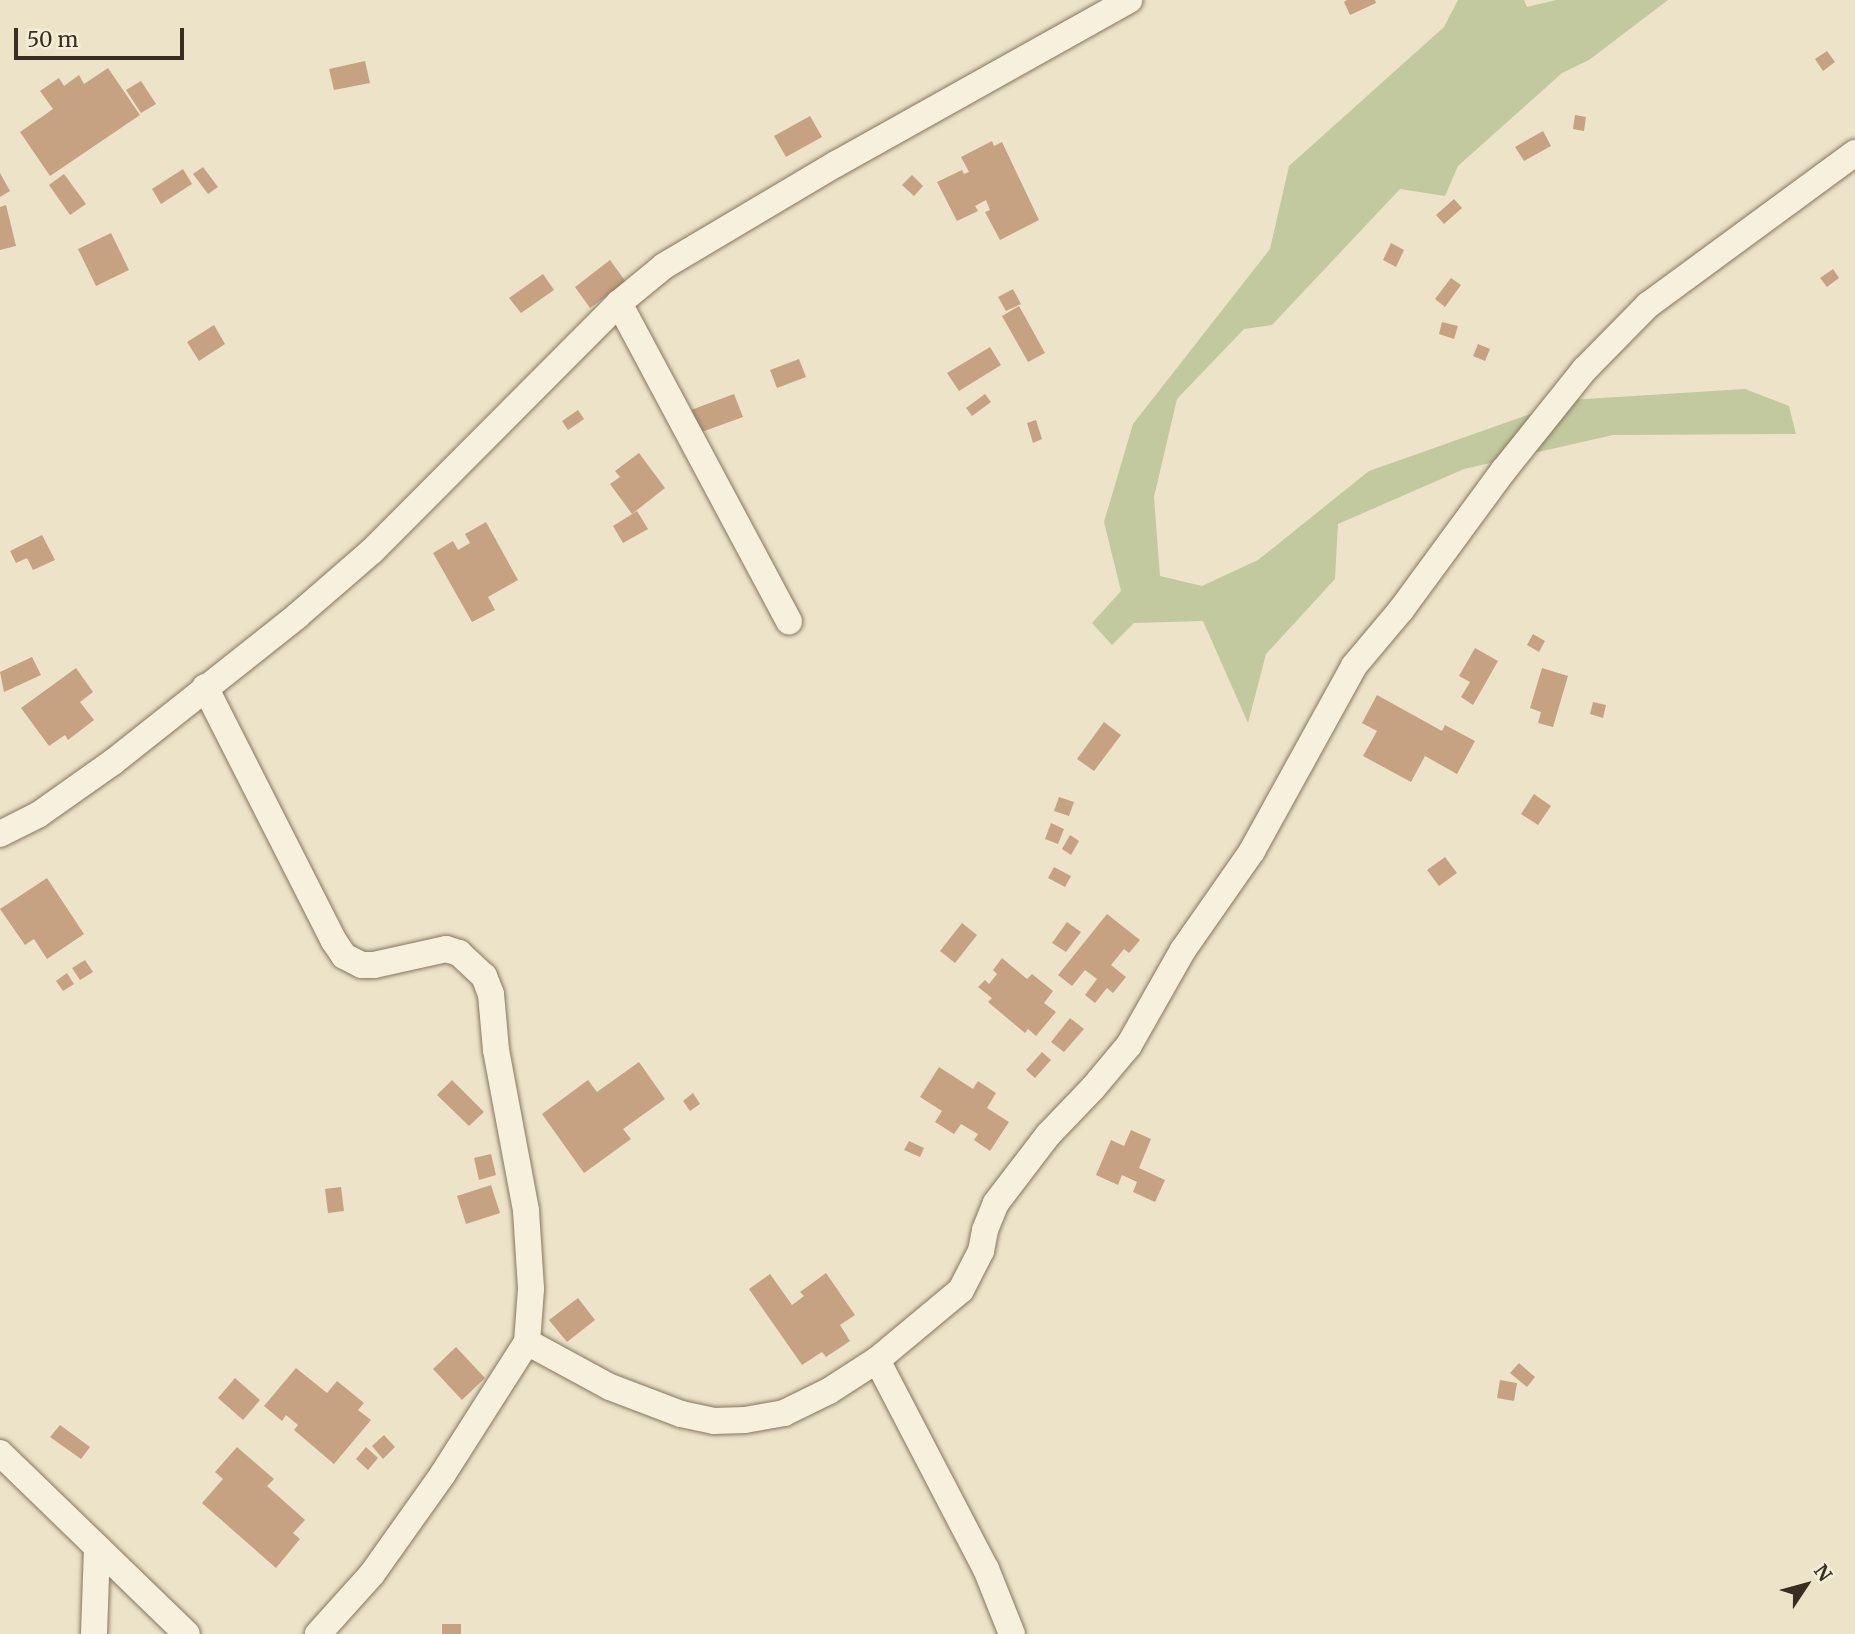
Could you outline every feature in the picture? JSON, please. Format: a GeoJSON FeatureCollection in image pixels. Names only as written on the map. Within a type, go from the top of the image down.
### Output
{"type":"FeatureCollection","features":[{"type":"Feature","properties":{"kind":"street"},"geometry":{"type":"LineString","coordinates":[[0,834],[38,815],[113,762],[297,616],[372,551],[619,303],[664,266],[699,243],[1129,0]]}},
{"type":"Feature","properties":{"kind":"street"},"geometry":{"type":"LineString","coordinates":[[527,1342],[610,1387],[681,1414],[714,1421],[745,1420],[784,1413],[829,1391],[877,1360],[961,1290],[975,1267],[996,1203],[1048,1135],[1129,1045],[1183,950],[1266,827],[1354,666],[1401,610],[1585,369],[1648,305],[1855,153]]}},
{"type":"Feature","properties":{"kind":"street"},"geometry":{"type":"LineString","coordinates":[[619,303],[789,622]]}},
{"type":"Feature","properties":{"kind":"street"},"geometry":{"type":"LineString","coordinates":[[205,687],[344,956],[362,965],[374,965],[446,949],[459,953],[484,976],[491,994],[496,1050],[526,1212],[531,1289],[527,1342],[443,1474],[372,1574],[318,1634]]}},
{"type":"Feature","properties":{"kind":"street"},"geometry":{"type":"LineString","coordinates":[[877,1360],[986,1569],[1012,1634]]}},
{"type":"Feature","properties":{"kind":"street"},"geometry":{"type":"LineString","coordinates":[[0,1453],[187,1634]]}},
{"type":"Feature","properties":{"kind":"street"},"geometry":{"type":"LineString","coordinates":[[94,1634],[97,1547]]}},
{"type":"Feature","properties":{"kind":"green space"},"geometry":{"type":"Polygon","coordinates":[[[1458,0],[1524,0],[1527,7],[1556,0],[1668,0],[1589,60],[1562,73],[1458,166],[1445,196],[1400,189],[1272,325],[1244,329],[1177,399],[1154,497],[1160,576],[1202,586],[1258,560],[1369,471],[1570,400],[1745,389],[1789,406],[1796,434],[1613,435],[1464,469],[1338,524],[1335,579],[1266,654],[1248,723],[1203,621],[1134,623],[1112,645],[1092,623],[1121,591],[1104,522],[1133,424],[1270,249],[1289,166],[1444,27],[1458,0]]]}},
{"type":"Feature","properties":{"kind":"building"},"geometry":{"type":"Polygon","coordinates":[[[1375,0],[1376,3],[1350,15],[1344,2],[1375,0]]]}},
{"type":"Feature","properties":{"kind":"building"},"geometry":{"type":"Polygon","coordinates":[[[1827,51],[1835,62],[1823,71],[1815,59],[1827,51]]]}},
{"type":"Feature","properties":{"kind":"building"},"geometry":{"type":"Polygon","coordinates":[[[365,61],[370,83],[334,90],[329,69],[365,61]]]}},
{"type":"Feature","properties":{"kind":"building"},"geometry":{"type":"Polygon","coordinates":[[[108,68],[140,115],[50,176],[20,132],[53,109],[40,91],[59,78],[64,86],[79,75],[84,84],[108,68]]]}},
{"type":"Feature","properties":{"kind":"building"},"geometry":{"type":"Polygon","coordinates":[[[141,81],[156,104],[141,113],[126,90],[141,81]]]}},
{"type":"Feature","properties":{"kind":"building"},"geometry":{"type":"Polygon","coordinates":[[[1575,115],[1586,117],[1584,131],[1573,129],[1575,115]]]}},
{"type":"Feature","properties":{"kind":"building"},"geometry":{"type":"Polygon","coordinates":[[[810,116],[822,137],[786,157],[774,136],[810,116]]]}},
{"type":"Feature","properties":{"kind":"building"},"geometry":{"type":"Polygon","coordinates":[[[1543,131],[1551,146],[1524,161],[1515,147],[1543,131]]]}},
{"type":"Feature","properties":{"kind":"building"},"geometry":{"type":"Polygon","coordinates":[[[992,141],[994,146],[1002,142],[1039,220],[1000,240],[985,212],[990,210],[986,200],[975,206],[978,211],[957,221],[937,182],[962,170],[964,174],[969,172],[961,157],[992,141]]]}},
{"type":"Feature","properties":{"kind":"building"},"geometry":{"type":"Polygon","coordinates":[[[203,167],[218,187],[208,194],[193,174],[203,167]]]}},
{"type":"Feature","properties":{"kind":"building"},"geometry":{"type":"Polygon","coordinates":[[[183,169],[192,184],[161,204],[152,189],[183,169]]]}},
{"type":"Feature","properties":{"kind":"building"},"geometry":{"type":"Polygon","coordinates":[[[0,173],[10,191],[0,197],[0,173]]]}},
{"type":"Feature","properties":{"kind":"building"},"geometry":{"type":"Polygon","coordinates":[[[64,174],[86,204],[70,215],[49,185],[64,174]]]}},
{"type":"Feature","properties":{"kind":"building"},"geometry":{"type":"Polygon","coordinates":[[[912,175],[923,186],[914,196],[902,185],[912,175]]]}},
{"type":"Feature","properties":{"kind":"building"},"geometry":{"type":"Polygon","coordinates":[[[1454,199],[1462,208],[1444,224],[1436,215],[1454,199]]]}},
{"type":"Feature","properties":{"kind":"building"},"geometry":{"type":"Polygon","coordinates":[[[6,205],[16,246],[0,250],[0,207],[6,205]]]}},
{"type":"Feature","properties":{"kind":"building"},"geometry":{"type":"Polygon","coordinates":[[[111,233],[129,270],[96,286],[78,249],[111,233]]]}},
{"type":"Feature","properties":{"kind":"building"},"geometry":{"type":"Polygon","coordinates":[[[1391,243],[1404,250],[1396,267],[1383,260],[1391,243]]]}},
{"type":"Feature","properties":{"kind":"building"},"geometry":{"type":"Polygon","coordinates":[[[610,260],[626,282],[590,308],[575,287],[610,260]]]}},
{"type":"Feature","properties":{"kind":"building"},"geometry":{"type":"Polygon","coordinates":[[[1833,269],[1839,278],[1827,287],[1820,278],[1833,269]]]}},
{"type":"Feature","properties":{"kind":"building"},"geometry":{"type":"Polygon","coordinates":[[[543,274],[554,290],[521,313],[509,298],[543,274]]]}},
{"type":"Feature","properties":{"kind":"building"},"geometry":{"type":"Polygon","coordinates":[[[1451,278],[1461,285],[1445,307],[1435,299],[1451,278]]]}},
{"type":"Feature","properties":{"kind":"building"},"geometry":{"type":"Polygon","coordinates":[[[1013,289],[1021,304],[1006,311],[998,297],[1013,289]]]}},
{"type":"Feature","properties":{"kind":"building"},"geometry":{"type":"Polygon","coordinates":[[[1019,306],[1045,353],[1028,362],[1002,316],[1019,306]]]}},
{"type":"Feature","properties":{"kind":"building"},"geometry":{"type":"Polygon","coordinates":[[[1442,322],[1458,326],[1454,339],[1439,334],[1442,322]]]}},
{"type":"Feature","properties":{"kind":"building"},"geometry":{"type":"Polygon","coordinates":[[[214,325],[225,344],[199,361],[187,342],[214,325]]]}},
{"type":"Feature","properties":{"kind":"building"},"geometry":{"type":"Polygon","coordinates":[[[1478,344],[1490,349],[1485,361],[1473,356],[1478,344]]]}},
{"type":"Feature","properties":{"kind":"building"},"geometry":{"type":"Polygon","coordinates":[[[990,347],[1001,365],[959,391],[947,373],[990,347]]]}},
{"type":"Feature","properties":{"kind":"building"},"geometry":{"type":"Polygon","coordinates":[[[799,359],[806,377],[777,388],[770,370],[799,359]]]}},
{"type":"Feature","properties":{"kind":"building"},"geometry":{"type":"Polygon","coordinates":[[[734,394],[743,417],[699,433],[691,410],[734,394]]]}},
{"type":"Feature","properties":{"kind":"building"},"geometry":{"type":"Polygon","coordinates":[[[985,394],[991,402],[972,416],[966,408],[985,394]]]}},
{"type":"Feature","properties":{"kind":"building"},"geometry":{"type":"Polygon","coordinates":[[[578,410],[584,419],[568,430],[562,421],[578,410]]]}},
{"type":"Feature","properties":{"kind":"building"},"geometry":{"type":"Polygon","coordinates":[[[1036,420],[1042,439],[1033,443],[1027,423],[1036,420]]]}},
{"type":"Feature","properties":{"kind":"building"},"geometry":{"type":"Polygon","coordinates":[[[639,453],[665,488],[632,514],[610,484],[620,477],[615,471],[639,453]]]}},
{"type":"Feature","properties":{"kind":"building"},"geometry":{"type":"Polygon","coordinates":[[[637,511],[648,529],[623,543],[613,526],[637,511]]]}},
{"type":"Feature","properties":{"kind":"building"},"geometry":{"type":"Polygon","coordinates":[[[486,522],[518,580],[488,597],[495,610],[472,622],[433,553],[453,541],[458,550],[470,543],[465,534],[486,522]]]}},
{"type":"Feature","properties":{"kind":"building"},"geometry":{"type":"Polygon","coordinates":[[[42,535],[55,560],[33,570],[27,558],[16,563],[10,551],[42,535]]]}},
{"type":"Feature","properties":{"kind":"building"},"geometry":{"type":"Polygon","coordinates":[[[1533,634],[1545,641],[1539,652],[1527,645],[1533,634]]]}},
{"type":"Feature","properties":{"kind":"building"},"geometry":{"type":"Polygon","coordinates":[[[1475,648],[1498,661],[1473,705],[1461,697],[1470,682],[1459,676],[1475,648]]]}},
{"type":"Feature","properties":{"kind":"building"},"geometry":{"type":"Polygon","coordinates":[[[32,657],[41,675],[4,692],[0,672],[32,657]]]}},
{"type":"Feature","properties":{"kind":"building"},"geometry":{"type":"Polygon","coordinates":[[[76,668],[93,692],[80,702],[94,720],[68,740],[65,735],[49,746],[21,708],[76,668]]]}},
{"type":"Feature","properties":{"kind":"building"},"geometry":{"type":"Polygon","coordinates":[[[1542,668],[1568,676],[1553,727],[1538,723],[1541,712],[1530,708],[1542,668]]]}},
{"type":"Feature","properties":{"kind":"building"},"geometry":{"type":"Polygon","coordinates":[[[1377,695],[1442,731],[1445,725],[1475,741],[1457,774],[1425,756],[1411,782],[1363,756],[1377,731],[1362,723],[1377,695]]]}},
{"type":"Feature","properties":{"kind":"building"},"geometry":{"type":"Polygon","coordinates":[[[1593,702],[1606,705],[1603,718],[1590,714],[1593,702]]]}},
{"type":"Feature","properties":{"kind":"building"},"geometry":{"type":"Polygon","coordinates":[[[1104,722],[1121,735],[1094,771],[1077,759],[1104,722]]]}},
{"type":"Feature","properties":{"kind":"building"},"geometry":{"type":"Polygon","coordinates":[[[1534,794],[1551,806],[1538,825],[1521,814],[1534,794]]]}},
{"type":"Feature","properties":{"kind":"building"},"geometry":{"type":"Polygon","coordinates":[[[1059,797],[1074,802],[1069,816],[1054,811],[1059,797]]]}},
{"type":"Feature","properties":{"kind":"building"},"geometry":{"type":"Polygon","coordinates":[[[1051,823],[1064,829],[1058,844],[1045,839],[1051,823]]]}},
{"type":"Feature","properties":{"kind":"building"},"geometry":{"type":"Polygon","coordinates":[[[1070,835],[1079,841],[1071,855],[1062,849],[1070,835]]]}},
{"type":"Feature","properties":{"kind":"building"},"geometry":{"type":"Polygon","coordinates":[[[1445,857],[1457,873],[1439,886],[1427,870],[1445,857]]]}},
{"type":"Feature","properties":{"kind":"building"},"geometry":{"type":"Polygon","coordinates":[[[1054,867],[1071,876],[1065,887],[1048,878],[1054,867]]]}},
{"type":"Feature","properties":{"kind":"building"},"geometry":{"type":"Polygon","coordinates":[[[47,878],[84,934],[47,959],[34,939],[25,945],[0,909],[47,878]]]}},
{"type":"Feature","properties":{"kind":"building"},"geometry":{"type":"Polygon","coordinates":[[[1107,914],[1140,940],[1129,953],[1124,949],[1111,965],[1126,977],[1113,993],[1107,988],[1095,1003],[1085,995],[1097,979],[1085,970],[1072,986],[1058,975],[1107,914]]]}},
{"type":"Feature","properties":{"kind":"building"},"geometry":{"type":"Polygon","coordinates":[[[1067,922],[1081,932],[1066,952],[1052,943],[1067,922]]]}},
{"type":"Feature","properties":{"kind":"building"},"geometry":{"type":"Polygon","coordinates":[[[962,923],[977,935],[955,963],[940,951],[962,923]]]}},
{"type":"Feature","properties":{"kind":"building"},"geometry":{"type":"Polygon","coordinates":[[[1002,958],[1027,979],[1032,974],[1053,991],[1044,1003],[1056,1012],[1036,1036],[1028,1029],[1025,1033],[988,1002],[992,998],[978,987],[985,980],[989,984],[997,974],[993,970],[1002,958]]]}},
{"type":"Feature","properties":{"kind":"building"},"geometry":{"type":"Polygon","coordinates":[[[85,960],[93,972],[80,980],[72,968],[85,960]]]}},
{"type":"Feature","properties":{"kind":"building"},"geometry":{"type":"Polygon","coordinates":[[[67,973],[74,984],[63,991],[56,981],[67,973]]]}},
{"type":"Feature","properties":{"kind":"building"},"geometry":{"type":"Polygon","coordinates":[[[1070,1018],[1084,1029],[1064,1052],[1051,1042],[1070,1018]]]}},
{"type":"Feature","properties":{"kind":"building"},"geometry":{"type":"Polygon","coordinates":[[[1042,1052],[1051,1060],[1035,1078],[1026,1070],[1042,1052]]]}},
{"type":"Feature","properties":{"kind":"building"},"geometry":{"type":"Polygon","coordinates":[[[639,1062],[665,1099],[623,1129],[631,1139],[584,1173],[542,1114],[588,1080],[597,1092],[639,1062]]]}},
{"type":"Feature","properties":{"kind":"building"},"geometry":{"type":"Polygon","coordinates":[[[939,1067],[973,1089],[978,1081],[996,1093],[987,1108],[1009,1122],[990,1151],[974,1140],[978,1134],[961,1124],[954,1134],[935,1122],[942,1111],[920,1097],[939,1067]]]}},
{"type":"Feature","properties":{"kind":"building"},"geometry":{"type":"Polygon","coordinates":[[[452,1080],[484,1112],[469,1126],[437,1095],[452,1080]]]}},
{"type":"Feature","properties":{"kind":"building"},"geometry":{"type":"Polygon","coordinates":[[[693,1093],[700,1104],[690,1111],[683,1101],[693,1093]]]}},
{"type":"Feature","properties":{"kind":"building"},"geometry":{"type":"Polygon","coordinates":[[[1131,1130],[1151,1139],[1139,1168],[1165,1180],[1155,1202],[1133,1192],[1137,1182],[1122,1175],[1118,1185],[1096,1175],[1111,1140],[1124,1146],[1131,1130]]]}},
{"type":"Feature","properties":{"kind":"building"},"geometry":{"type":"Polygon","coordinates":[[[909,1141],[924,1148],[920,1157],[904,1150],[909,1141]]]}},
{"type":"Feature","properties":{"kind":"building"},"geometry":{"type":"Polygon","coordinates":[[[491,1154],[496,1175],[479,1180],[474,1158],[491,1154]]]}},
{"type":"Feature","properties":{"kind":"building"},"geometry":{"type":"Polygon","coordinates":[[[491,1185],[500,1213],[466,1224],[457,1196],[491,1185]]]}},
{"type":"Feature","properties":{"kind":"building"},"geometry":{"type":"Polygon","coordinates":[[[341,1187],[344,1211],[328,1213],[325,1189],[341,1187]]]}},
{"type":"Feature","properties":{"kind":"building"},"geometry":{"type":"Polygon","coordinates":[[[826,1273],[855,1315],[840,1325],[850,1341],[826,1357],[822,1352],[802,1365],[749,1289],[770,1274],[792,1305],[804,1296],[800,1292],[826,1273]]]}},
{"type":"Feature","properties":{"kind":"building"},"geometry":{"type":"Polygon","coordinates":[[[578,1298],[595,1320],[567,1342],[549,1320],[578,1298]]]}},
{"type":"Feature","properties":{"kind":"building"},"geometry":{"type":"Polygon","coordinates":[[[456,1347],[485,1378],[462,1400],[433,1369],[456,1347]]]}},
{"type":"Feature","properties":{"kind":"building"},"geometry":{"type":"Polygon","coordinates":[[[1519,1363],[1535,1377],[1527,1387],[1510,1373],[1519,1363]]]}},
{"type":"Feature","properties":{"kind":"building"},"geometry":{"type":"Polygon","coordinates":[[[296,1368],[327,1393],[337,1381],[364,1403],[358,1410],[371,1420],[334,1464],[294,1430],[298,1425],[286,1415],[282,1421],[264,1406],[296,1368]]]}},
{"type":"Feature","properties":{"kind":"building"},"geometry":{"type":"Polygon","coordinates":[[[235,1378],[260,1400],[243,1420],[218,1398],[235,1378]]]}},
{"type":"Feature","properties":{"kind":"building"},"geometry":{"type":"Polygon","coordinates":[[[1500,1380],[1517,1383],[1514,1401],[1497,1398],[1500,1380]]]}},
{"type":"Feature","properties":{"kind":"building"},"geometry":{"type":"Polygon","coordinates":[[[60,1425],[90,1447],[81,1459],[50,1437],[60,1425]]]}},
{"type":"Feature","properties":{"kind":"building"},"geometry":{"type":"Polygon","coordinates":[[[384,1435],[395,1447],[383,1459],[372,1446],[384,1435]]]}},
{"type":"Feature","properties":{"kind":"building"},"geometry":{"type":"Polygon","coordinates":[[[237,1447],[274,1479],[267,1486],[305,1520],[293,1533],[300,1539],[276,1568],[202,1503],[223,1479],[215,1472],[237,1447]]]}},
{"type":"Feature","properties":{"kind":"building"},"geometry":{"type":"Polygon","coordinates":[[[366,1447],[378,1458],[368,1470],[356,1459],[366,1447]]]}},
{"type":"Feature","properties":{"kind":"building"},"geometry":{"type":"Polygon","coordinates":[[[442,1624],[461,1624],[461,1634],[442,1634],[442,1624]]]}}]}
